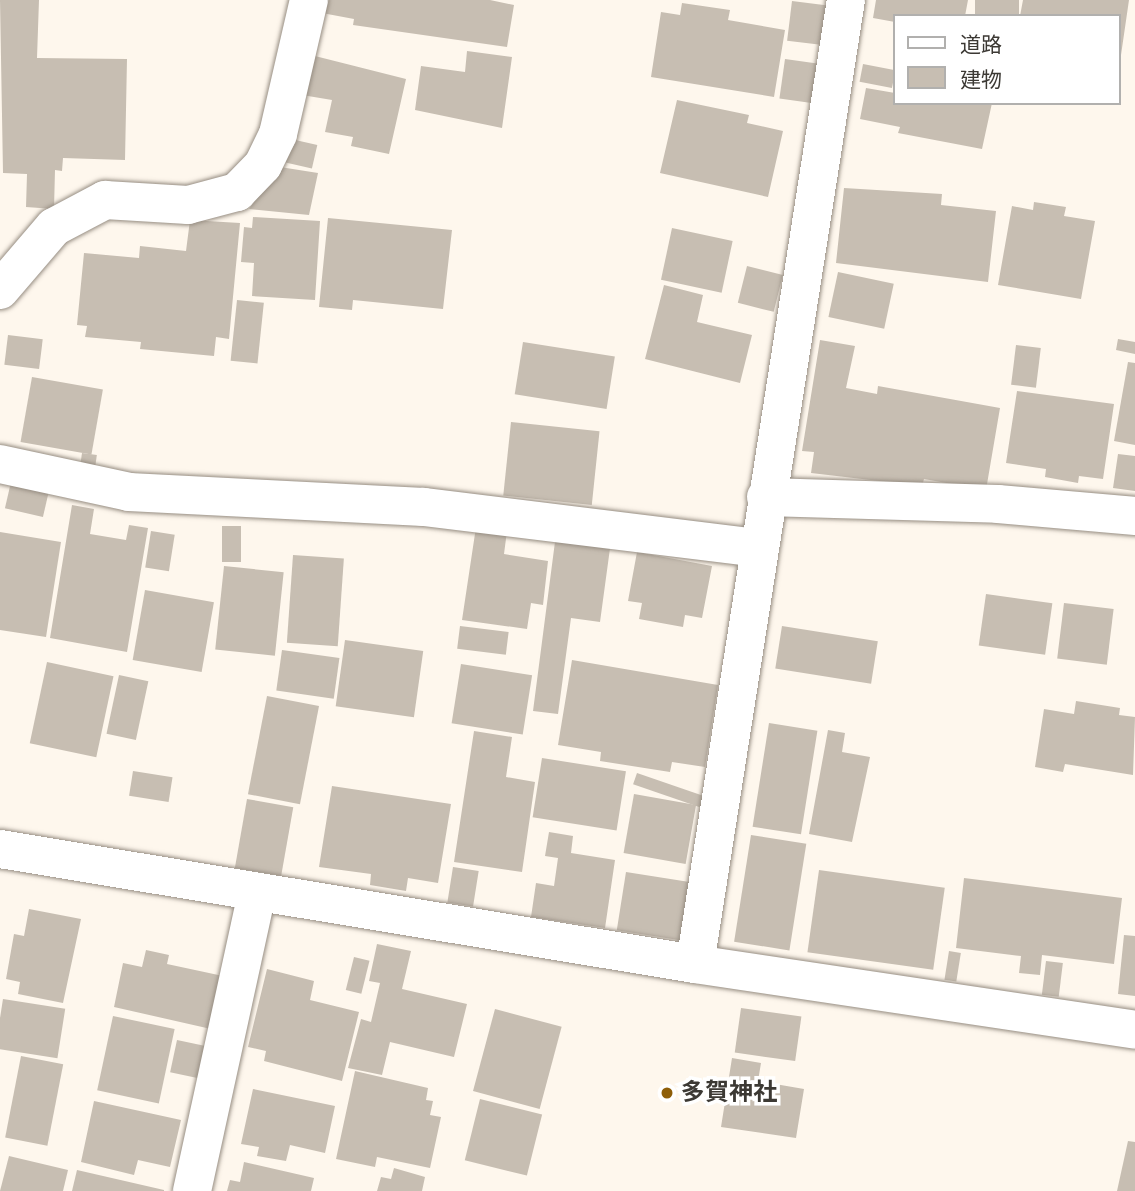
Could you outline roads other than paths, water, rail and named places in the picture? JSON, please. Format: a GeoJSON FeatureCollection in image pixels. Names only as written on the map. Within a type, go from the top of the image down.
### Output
{"type":"FeatureCollection","features":[{"type":"Feature","properties":{"kind":"street"},"geometry":{"type":"LineString","coordinates":[[0,290],[54,226],[105,200],[188,205],[237,192],[263,165],[278,134],[309,0]]}},
{"type":"Feature","properties":{"kind":"street"},"geometry":{"type":"LineString","coordinates":[[695,964],[766,497],[846,0]]}},
{"type":"Feature","properties":{"kind":"street"},"geometry":{"type":"LineString","coordinates":[[0,464],[129,492],[424,507],[760,548]]}},
{"type":"Feature","properties":{"kind":"street"},"geometry":{"type":"LineString","coordinates":[[766,497],[998,504],[1135,516]]}},
{"type":"Feature","properties":{"kind":"street"},"geometry":{"type":"LineString","coordinates":[[0,849],[695,964],[1135,1030]]}},
{"type":"Feature","properties":{"kind":"street"},"geometry":{"type":"LineString","coordinates":[[192,1191],[257,892]]}},
{"type":"Feature","properties":{"kind":"place","name":"多賀神社"},"geometry":{"type":"Point","coordinates":[667,1093]}}]}
